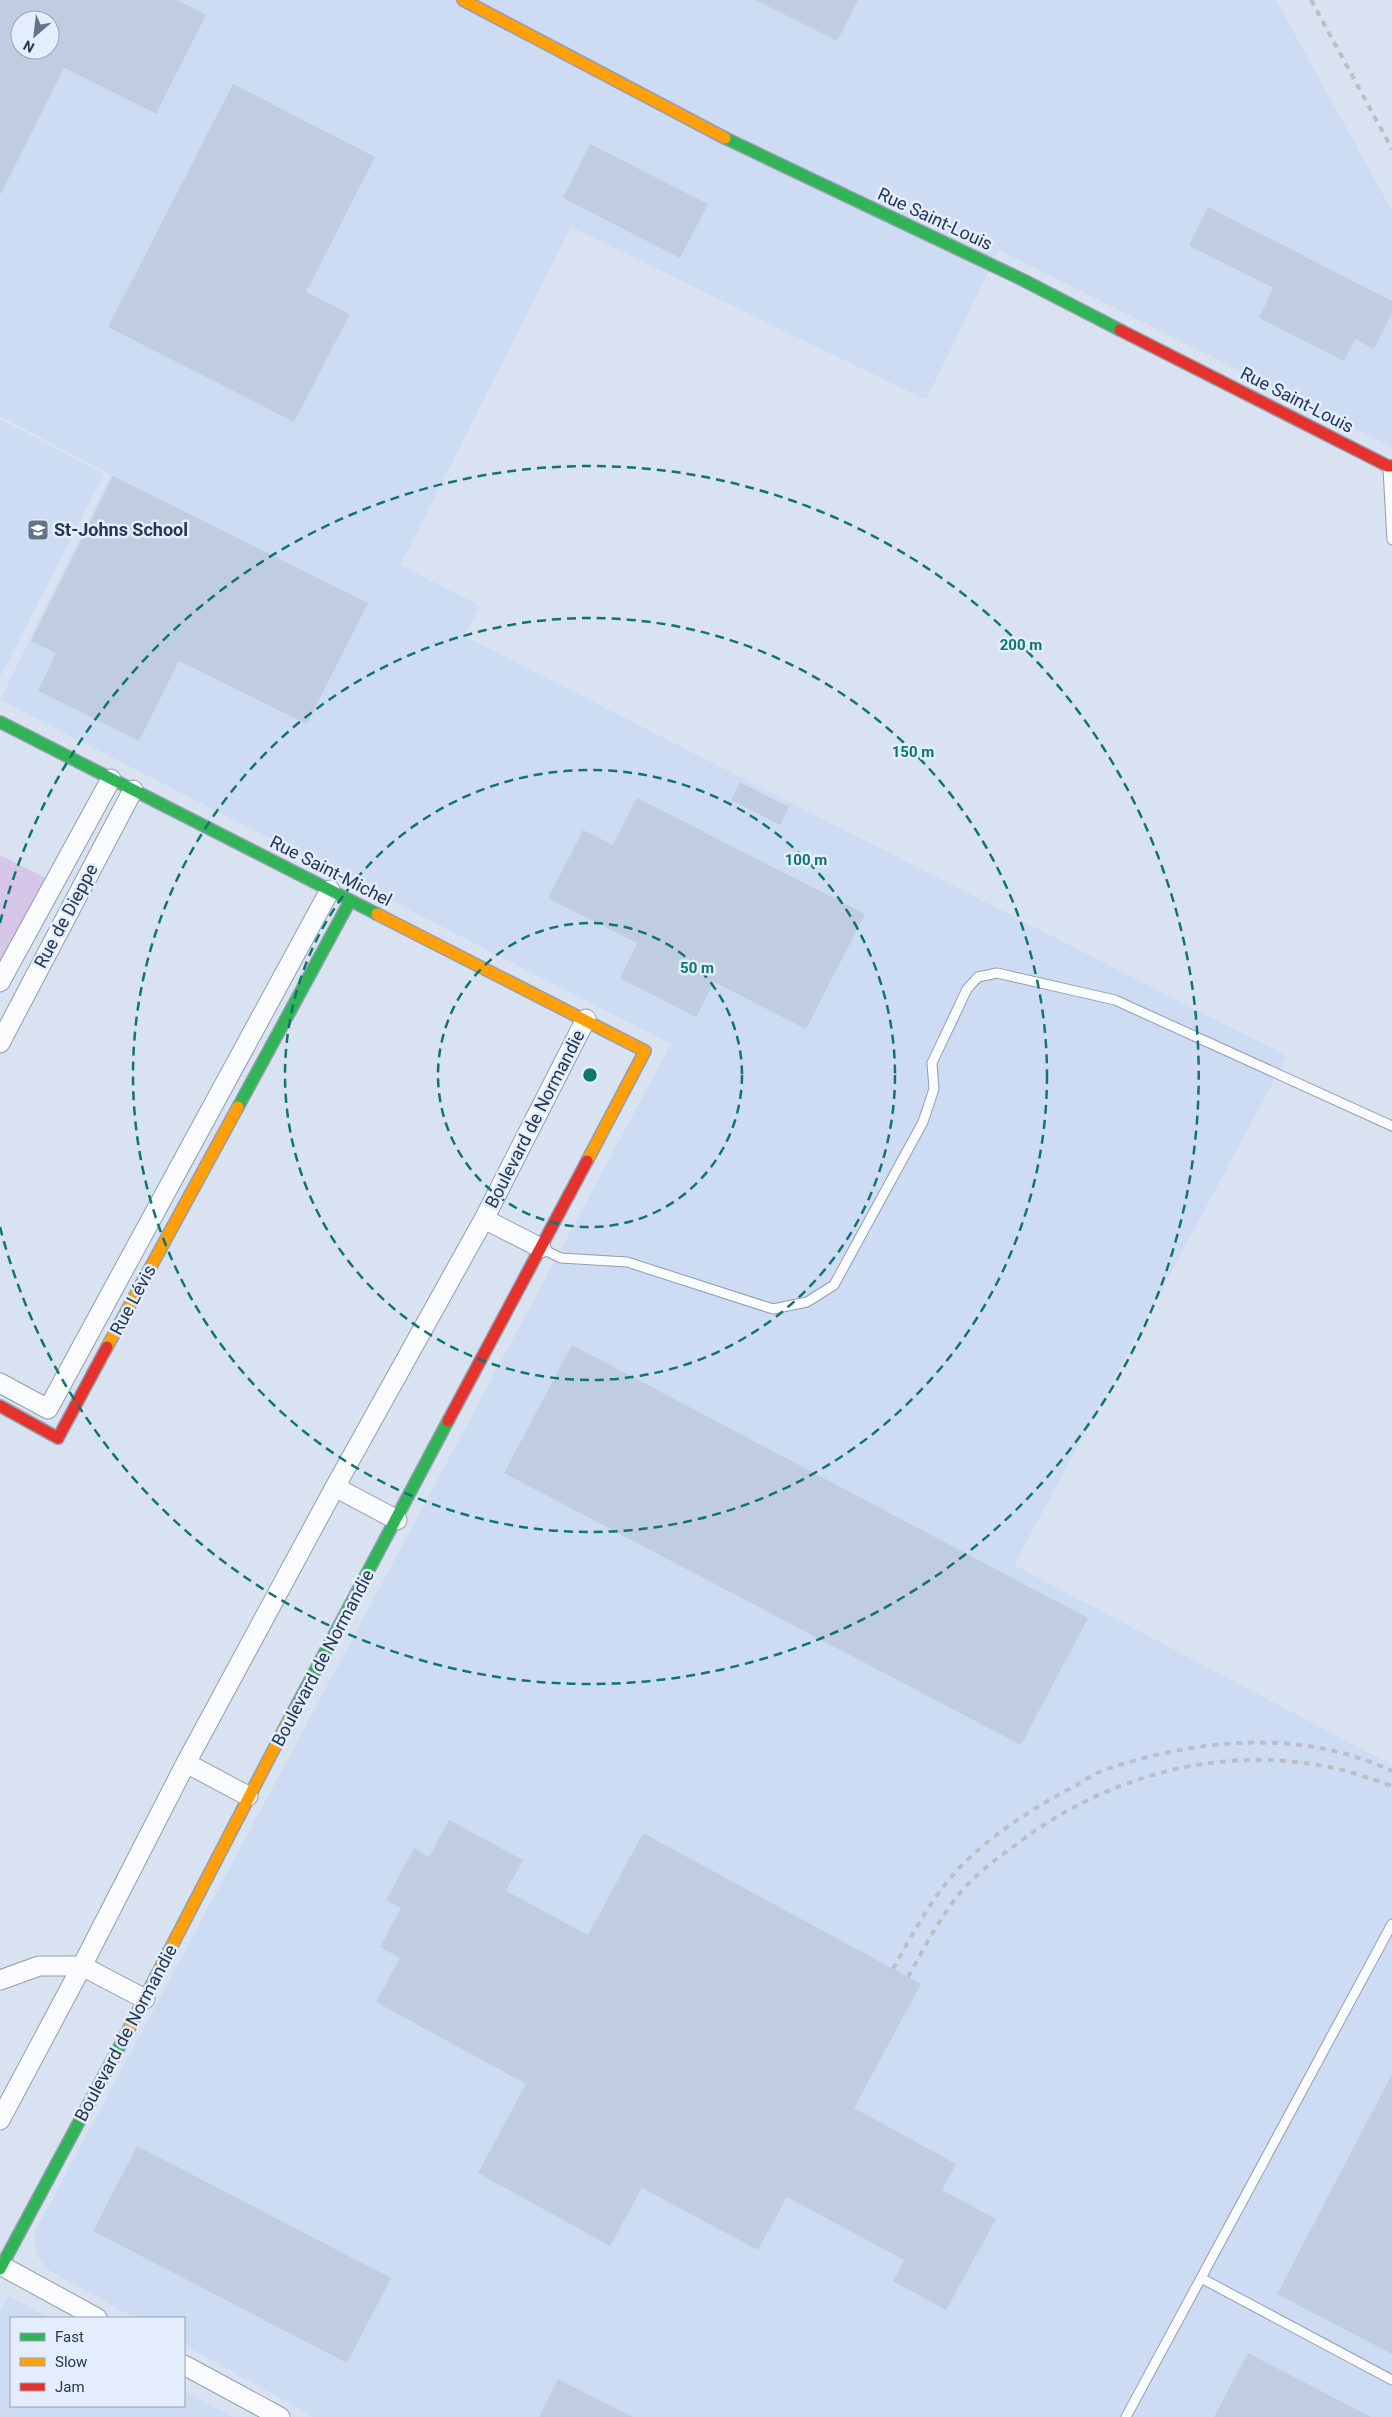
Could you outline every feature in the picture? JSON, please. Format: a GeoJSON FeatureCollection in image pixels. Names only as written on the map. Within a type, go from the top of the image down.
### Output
{"type":"FeatureCollection","features":[{"type":"Feature","properties":{"kind":"street","name":"Rue Saint-Louis"},"geometry":{"type":"LineString","coordinates":[[463,0],[747,150],[1023,280],[1390,466]]}},
{"type":"Feature","properties":{"kind":"street","name":"Rue Saint-Michel"},"geometry":{"type":"LineString","coordinates":[[0,722],[586,1019],[645,1051]]}},
{"type":"Feature","properties":{"kind":"street","name":"Rue de Dieppe"},"geometry":{"type":"LineString","coordinates":[[0,982],[111,779]]}},
{"type":"Feature","properties":{"kind":"street","name":"Rue de Dieppe"},"geometry":{"type":"LineString","coordinates":[[0,1043],[133,790]]}},
{"type":"Feature","properties":{"kind":"street","name":"Rue Lévis"},"geometry":{"type":"LineString","coordinates":[[48,1409],[330,890]]}},
{"type":"Feature","properties":{"kind":"street","name":"Rue Lévis"},"geometry":{"type":"LineString","coordinates":[[58,1438],[350,901]]}},
{"type":"Feature","properties":{"kind":"street","name":"Boulevard de Normandie"},"geometry":{"type":"LineString","coordinates":[[0,2120],[82,1966],[186,1763],[335,1487],[484,1219],[586,1019]]}},
{"type":"Feature","properties":{"kind":"street","name":"Boulevard de Normandie"},"geometry":{"type":"LineString","coordinates":[[1,2267],[145,1999],[248,1796],[397,1520],[645,1051]]}},
{"type":"Feature","properties":{"kind":"street"},"geometry":{"type":"LineString","coordinates":[[187,1152],[208,1162]]}},
{"type":"Feature","properties":{"kind":"street","name":"Boulevard de Normandie"},"geometry":{"type":"LineString","coordinates":[[484,1219],[541,1248]]}},
{"type":"Feature","properties":{"kind":"street"},"geometry":{"type":"LineString","coordinates":[[0,1383],[48,1409],[58,1438]]}},
{"type":"Feature","properties":{"kind":"street"},"geometry":{"type":"LineString","coordinates":[[0,1406],[58,1438]]}},
{"type":"Feature","properties":{"kind":"street"},"geometry":{"type":"LineString","coordinates":[[335,1487],[397,1520]]}},
{"type":"Feature","properties":{"kind":"street"},"geometry":{"type":"LineString","coordinates":[[186,1763],[248,1796]]}},
{"type":"Feature","properties":{"kind":"street"},"geometry":{"type":"LineString","coordinates":[[0,1980],[39,1966],[82,1966],[145,1999]]}},
{"type":"Feature","properties":{"kind":"street"},"geometry":{"type":"LineString","coordinates":[[1,2267],[96,2317]]}},
{"type":"Feature","properties":{"kind":"street"},"geometry":{"type":"LineString","coordinates":[[185,2366],[280,2417]]}},
{"type":"Feature","properties":{"kind":"lane"},"geometry":{"type":"LineString","coordinates":[[1390,466],[1392,540]]}},
{"type":"Feature","properties":{"kind":"lane"},"geometry":{"type":"LineString","coordinates":[[541,1248],[561,1258],[627,1262],[774,1309],[807,1302],[834,1285],[923,1122],[934,1089],[932,1063],[967,989],[978,977],[997,973],[1115,1000],[1392,1126]]}},
{"type":"Feature","properties":{"kind":"lane"},"geometry":{"type":"LineString","coordinates":[[1126,2417],[1392,1924]]}},
{"type":"Feature","properties":{"kind":"lane"},"geometry":{"type":"LineString","coordinates":[[1201,2278],[1392,2380]]}},
{"type":"Feature","properties":{"kind":"shaded area"},"geometry":{"type":"Polygon","coordinates":[[[0,0],[1276,0],[1392,211],[1392,447],[999,250],[926,400],[571,227],[400,565],[480,606],[464,636],[1287,1056],[1014,1565],[1392,1765],[1392,2417],[314,2417],[185,2346],[185,2317],[133,2317],[47,2269],[36,2254],[34,2233],[671,1044],[0,700],[111,475],[0,416],[0,0]]]}},
{"type":"Feature","properties":{"kind":"shaded area","name":"St-Johns School"},"geometry":{"type":"Polygon","coordinates":[[[0,419],[104,474],[0,677],[0,419]]]}},
{"type":"Feature","properties":{"kind":"shaded area"},"geometry":{"type":"Polygon","coordinates":[[[0,855],[53,882],[0,965],[0,855]]]}},
{"type":"Feature","properties":{"kind":"shaded area"},"geometry":{"type":"Polygon","coordinates":[[[8,2296],[48,2317],[10,2317],[10,2407],[185,2407],[185,2392],[233,2417],[0,2417],[0,2311],[8,2296]]]}},
{"type":"Feature","properties":{"kind":"building"},"geometry":{"type":"Polygon","coordinates":[[[0,0],[177,0],[206,15],[156,114],[64,68],[0,195],[0,0]]]}},
{"type":"Feature","properties":{"kind":"building"},"geometry":{"type":"Polygon","coordinates":[[[755,0],[858,0],[837,41],[755,0]]]}},
{"type":"Feature","properties":{"kind":"building"},"geometry":{"type":"Polygon","coordinates":[[[233,84],[375,157],[306,292],[350,314],[294,422],[108,327],[233,84]]]}},
{"type":"Feature","properties":{"kind":"building"},"geometry":{"type":"Polygon","coordinates":[[[590,144],[708,204],[680,258],[563,198],[590,144]]]}},
{"type":"Feature","properties":{"kind":"building"},"geometry":{"type":"Polygon","coordinates":[[[1208,207],[1392,301],[1392,313],[1374,349],[1355,339],[1344,361],[1259,318],[1273,288],[1189,246],[1208,207]]]}},
{"type":"Feature","properties":{"kind":"building"},"geometry":{"type":"Polygon","coordinates":[[[113,476],[368,603],[307,724],[179,661],[139,741],[38,691],[56,653],[31,641],[113,476]]]}},
{"type":"Feature","properties":{"kind":"building"},"geometry":{"type":"Polygon","coordinates":[[[740,782],[789,807],[780,825],[731,800],[740,782]]]}},
{"type":"Feature","properties":{"kind":"building"},"geometry":{"type":"Polygon","coordinates":[[[637,798],[865,914],[806,1029],[714,982],[696,1017],[620,978],[637,943],[548,898],[583,830],[613,845],[637,798]]]}},
{"type":"Feature","properties":{"kind":"building"},"geometry":{"type":"Polygon","coordinates":[[[572,1345],[1088,1618],[1021,1745],[504,1473],[572,1345]]]}},
{"type":"Feature","properties":{"kind":"building"},"geometry":{"type":"Polygon","coordinates":[[[449,1820],[523,1860],[506,1891],[588,1935],[643,1833],[921,1984],[854,2108],[956,2164],[942,2190],[996,2219],[946,2310],[893,2281],[904,2260],[787,2197],[758,2250],[642,2188],[610,2246],[478,2173],[526,2084],[376,2002],[400,1958],[380,1947],[401,1908],[386,1900],[414,1848],[429,1857],[449,1820]]]}},
{"type":"Feature","properties":{"kind":"building"},"geometry":{"type":"Polygon","coordinates":[[[1392,2074],[1392,2354],[1277,2294],[1392,2074]]]}},
{"type":"Feature","properties":{"kind":"building"},"geometry":{"type":"Polygon","coordinates":[[[137,2146],[391,2278],[347,2363],[93,2231],[137,2146]]]}},
{"type":"Feature","properties":{"kind":"building"},"geometry":{"type":"Polygon","coordinates":[[[1248,2353],[1371,2417],[1214,2417],[1248,2353]]]}},
{"type":"Feature","properties":{"kind":"building"},"geometry":{"type":"Polygon","coordinates":[[[558,2379],[633,2417],[539,2417],[558,2379]]]}},
{"type":"Feature","properties":{"kind":"railway"},"geometry":{"type":"LineString","coordinates":[[1311,0],[1392,149]]}},
{"type":"Feature","properties":{"kind":"railway"},"geometry":{"type":"LineString","coordinates":[[893,1969],[933,1902],[962,1865],[1002,1831],[1031,1811],[1103,1770],[1142,1758],[1178,1750],[1214,1745],[1251,1743],[1287,1744],[1323,1749],[1358,1758],[1392,1771]]}},
{"type":"Feature","properties":{"kind":"railway"},"geometry":{"type":"LineString","coordinates":[[908,1977],[945,1913],[975,1877],[1029,1835],[1063,1813],[1137,1780],[1176,1769],[1216,1762],[1257,1760],[1297,1762],[1338,1769],[1392,1786]]}},
{"type":"Feature","properties":{"kind":"traffic: fast"},"geometry":{"type":"LineString","coordinates":[[725,138],[1023,280],[1120,330]]}},
{"type":"Feature","properties":{"kind":"traffic: fast"},"geometry":{"type":"LineString","coordinates":[[0,722],[377,914]]}},
{"type":"Feature","properties":{"kind":"traffic: fast"},"geometry":{"type":"LineString","coordinates":[[238,1107],[350,901]]}},
{"type":"Feature","properties":{"kind":"traffic: fast"},"geometry":{"type":"LineString","coordinates":[[291,1716],[448,1421]]}},
{"type":"Feature","properties":{"kind":"traffic: fast"},"geometry":{"type":"LineString","coordinates":[[0,2269],[123,2040]]}},
{"type":"Feature","properties":{"kind":"traffic: slow"},"geometry":{"type":"LineString","coordinates":[[463,0],[725,138]]}},
{"type":"Feature","properties":{"kind":"traffic: slow"},"geometry":{"type":"LineString","coordinates":[[377,914],[645,1051],[587,1161]]}},
{"type":"Feature","properties":{"kind":"traffic: slow"},"geometry":{"type":"LineString","coordinates":[[107,1347],[238,1107]]}},
{"type":"Feature","properties":{"kind":"traffic: slow"},"geometry":{"type":"LineString","coordinates":[[123,2040],[291,1716]]}},
{"type":"Feature","properties":{"kind":"traffic: jam"},"geometry":{"type":"LineString","coordinates":[[1120,330],[1388,466],[1392,466]]}},
{"type":"Feature","properties":{"kind":"traffic: jam"},"geometry":{"type":"LineString","coordinates":[[448,1421],[587,1161]]}},
{"type":"Feature","properties":{"kind":"traffic: jam"},"geometry":{"type":"LineString","coordinates":[[0,1406],[58,1438],[107,1347]]}},
{"type":"Feature","properties":{"kind":"place","name":"St-Johns School"},"geometry":{"type":"Point","coordinates":[38,530]}}]}
